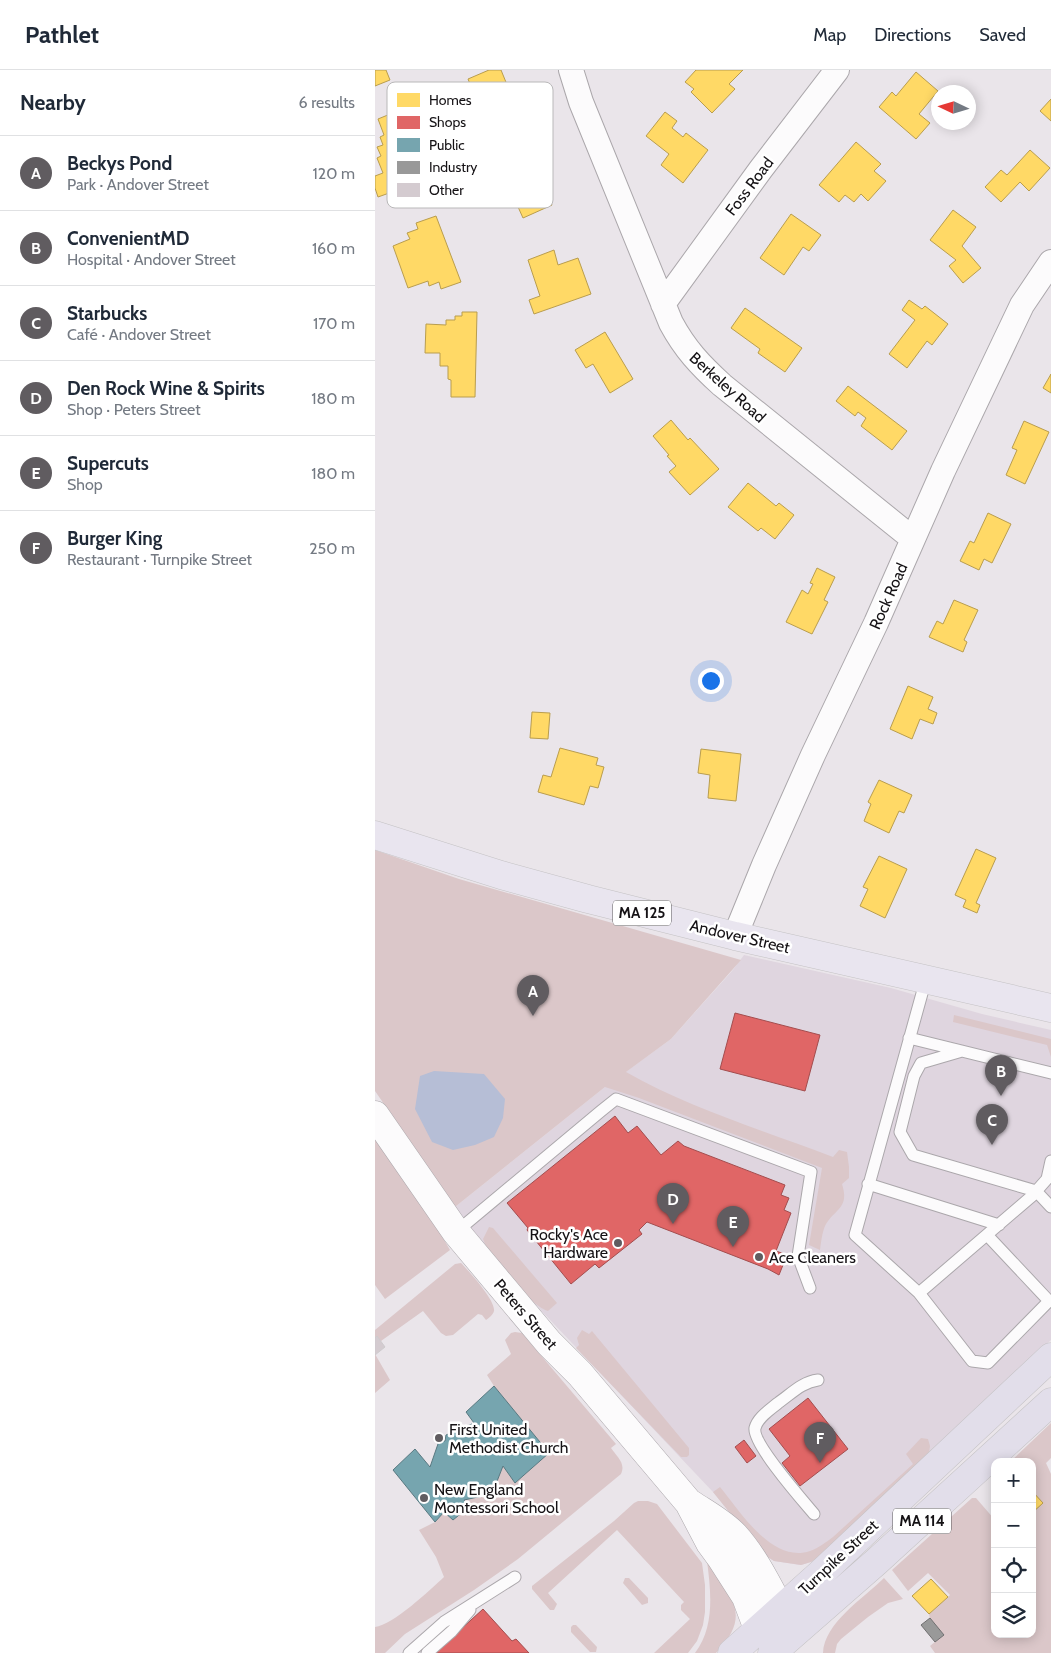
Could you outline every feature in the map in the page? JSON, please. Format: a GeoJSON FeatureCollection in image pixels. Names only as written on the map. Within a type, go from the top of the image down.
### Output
{"type":"FeatureCollection","features":[{"type":"Feature","properties":{"kind":"highway","name":"Turnpike Street"},"geometry":{"type":"LineString","coordinates":[[777,1645],[781,1610],[1051,1357]]}},
{"type":"Feature","properties":{"kind":"highway","name":"Turnpike Street"},"geometry":{"type":"LineString","coordinates":[[733,1653],[777,1645],[876,1562],[1051,1402]]}},
{"type":"Feature","properties":{"kind":"main road","name":"Andover Street"},"geometry":{"type":"LineString","coordinates":[[375,835],[501,876],[735,936],[1051,1008]]}},
{"type":"Feature","properties":{"kind":"main road","name":"Peters Street"},"geometry":{"type":"LineString","coordinates":[[375,1115],[456,1232],[549,1343],[580,1374],[689,1503],[709,1543],[721,1558],[777,1645]]}},
{"type":"Feature","properties":{"kind":"main road","name":"Peters Street"},"geometry":{"type":"LineString","coordinates":[[689,1503],[718,1521],[736,1537],[763,1576],[781,1610]]}},
{"type":"Feature","properties":{"kind":"street","name":"Berkeley Road"},"geometry":{"type":"LineString","coordinates":[[571,70],[581,102],[663,304],[681,342],[696,361],[729,391],[913,539]]}},
{"type":"Feature","properties":{"kind":"street","name":"Foss Road"},"geometry":{"type":"LineString","coordinates":[[663,304],[749,185],[837,70]]}},
{"type":"Feature","properties":{"kind":"street","name":"Rock Road"},"geometry":{"type":"LineString","coordinates":[[735,936],[813,755],[876,623],[943,471],[1018,313],[1051,262]]}},
{"type":"Feature","properties":{"kind":"lane"},"geometry":{"type":"LineString","coordinates":[[926,979],[855,1236],[919,1293],[972,1361],[988,1363],[1049,1301],[987,1235]]}},
{"type":"Feature","properties":{"kind":"lane"},"geometry":{"type":"LineString","coordinates":[[909,1038],[1051,1073]]}},
{"type":"Feature","properties":{"kind":"lane"},"geometry":{"type":"LineString","coordinates":[[962,1051],[921,1063],[914,1076],[901,1132],[913,1155],[1036,1191],[1051,1207]]}},
{"type":"Feature","properties":{"kind":"lane"},"geometry":{"type":"LineString","coordinates":[[456,1232],[601,1110],[617,1099],[811,1172],[798,1256],[810,1288]]}},
{"type":"Feature","properties":{"kind":"lane"},"geometry":{"type":"LineString","coordinates":[[919,1293],[1036,1191],[1047,1179],[1051,1161]]}},
{"type":"Feature","properties":{"kind":"lane"},"geometry":{"type":"LineString","coordinates":[[868,1184],[999,1225]]}},
{"type":"Feature","properties":{"kind":"lane"},"geometry":{"type":"LineString","coordinates":[[814,1514],[762,1447],[755,1434],[755,1426],[763,1416],[807,1381],[818,1380]]}},
{"type":"Feature","properties":{"kind":"lane"},"geometry":{"type":"LineString","coordinates":[[409,1653],[444,1622],[515,1577]]}},
{"type":"Feature","properties":{"kind":"lane"},"geometry":{"type":"LineString","coordinates":[[427,1653],[452,1631],[477,1601]]}},
{"type":"Feature","properties":{"kind":"shaded area"},"geometry":{"type":"Polygon","coordinates":[[[375,850],[459,879],[741,960],[671,1039],[626,1072],[702,1108],[833,1157],[839,1150],[847,1152],[849,1178],[842,1184],[844,1192],[843,1204],[825,1226],[820,1250],[809,1245],[822,1168],[639,1098],[605,1087],[455,1207],[375,1091],[375,850]]]}},
{"type":"Feature","properties":{"kind":"shaded area"},"geometry":{"type":"Polygon","coordinates":[[[744,955],[891,988],[982,1014],[1051,1030],[1051,1340],[811,1562],[801,1565],[774,1561],[763,1554],[713,1492],[517,1285],[455,1207],[605,1087],[671,1039],[744,955]]]}},
{"type":"Feature","properties":{"kind":"shaded area"},"geometry":{"type":"Polygon","coordinates":[[[954,1015],[1051,1039],[1051,1057],[1047,1045],[953,1022],[954,1015]]]}},
{"type":"Feature","properties":{"kind":"shaded area"},"geometry":{"type":"Polygon","coordinates":[[[375,1125],[384,1136],[450,1250],[385,1299],[375,1285],[375,1125]]]}},
{"type":"Feature","properties":{"kind":"shaded area"},"geometry":{"type":"Polygon","coordinates":[[[489,1227],[493,1228],[557,1303],[548,1311],[532,1301],[524,1293],[487,1249],[483,1239],[489,1227]]]}},
{"type":"Feature","properties":{"kind":"shaded area"},"geometry":{"type":"Polygon","coordinates":[[[461,1263],[491,1300],[494,1311],[490,1317],[486,1320],[482,1315],[478,1314],[453,1335],[446,1336],[441,1333],[423,1311],[381,1341],[377,1337],[375,1338],[375,1330],[455,1264],[461,1263]]]}},
{"type":"Feature","properties":{"kind":"shaded area"},"geometry":{"type":"Polygon","coordinates":[[[582,1330],[589,1334],[592,1331],[689,1448],[689,1455],[687,1457],[681,1457],[576,1348],[579,1345],[577,1338],[582,1330]]]}},
{"type":"Feature","properties":{"kind":"shaded area"},"geometry":{"type":"Polygon","coordinates":[[[511,1333],[522,1333],[616,1444],[611,1448],[622,1463],[621,1474],[518,1559],[405,1634],[385,1653],[375,1653],[375,1627],[383,1625],[401,1614],[444,1577],[436,1557],[419,1530],[435,1522],[444,1512],[453,1520],[469,1507],[464,1500],[491,1494],[503,1466],[515,1483],[549,1453],[487,1375],[511,1354],[505,1340],[511,1333]]]}},
{"type":"Feature","properties":{"kind":"shaded area"},"geometry":{"type":"Polygon","coordinates":[[[375,1354],[390,1380],[375,1393],[375,1354]]]}},
{"type":"Feature","properties":{"kind":"shaded area"},"geometry":{"type":"Polygon","coordinates":[[[1051,1423],[1051,1458],[1046,1463],[1051,1474],[1051,1653],[935,1653],[930,1646],[943,1635],[929,1614],[950,1595],[928,1573],[908,1591],[892,1570],[972,1498],[976,1498],[991,1515],[991,1638],[1036,1638],[1036,1458],[1014,1458],[1051,1423]]]}},
{"type":"Feature","properties":{"kind":"shaded area"},"geometry":{"type":"Polygon","coordinates":[[[921,1438],[928,1439],[929,1453],[823,1555],[801,1565],[774,1561],[763,1554],[713,1492],[720,1487],[747,1521],[770,1543],[783,1550],[796,1553],[810,1551],[833,1537],[913,1464],[906,1454],[921,1438]]]}},
{"type":"Feature","properties":{"kind":"shaded area"},"geometry":{"type":"Polygon","coordinates":[[[638,1501],[648,1501],[657,1504],[702,1563],[705,1585],[703,1625],[697,1641],[688,1653],[654,1653],[690,1619],[681,1610],[681,1605],[684,1602],[617,1530],[548,1593],[557,1604],[554,1610],[550,1610],[532,1589],[532,1586],[638,1501]]]}},
{"type":"Feature","properties":{"kind":"shaded area"},"geometry":{"type":"Polygon","coordinates":[[[707,1561],[730,1595],[736,1616],[734,1628],[716,1653],[695,1653],[706,1632],[709,1621],[710,1585],[707,1561]]]}},
{"type":"Feature","properties":{"kind":"shaded area"},"geometry":{"type":"Polygon","coordinates":[[[625,1578],[629,1578],[648,1598],[648,1603],[642,1605],[623,1583],[625,1578]]]}},
{"type":"Feature","properties":{"kind":"shaded area"},"geometry":{"type":"Polygon","coordinates":[[[884,1578],[903,1599],[888,1603],[868,1617],[841,1639],[837,1644],[835,1653],[823,1653],[825,1642],[837,1621],[884,1578]]]}},
{"type":"Feature","properties":{"kind":"shaded area"},"geometry":{"type":"Polygon","coordinates":[[[573,1625],[576,1625],[597,1647],[596,1652],[590,1652],[571,1632],[573,1625]]]}},
{"type":"Feature","properties":{"kind":"water"},"geometry":{"type":"Polygon","coordinates":[[[434,1071],[484,1074],[505,1099],[503,1118],[494,1137],[475,1145],[453,1150],[432,1142],[415,1109],[420,1076],[434,1071]]]}},
{"type":"Feature","properties":{"kind":"building: Homes"},"geometry":{"type":"Polygon","coordinates":[[[375,70],[386,70],[390,80],[375,86],[375,70]]]}},
{"type":"Feature","properties":{"kind":"building: Homes"},"geometry":{"type":"Polygon","coordinates":[[[489,70],[501,70],[506,82],[469,82],[468,79],[489,70]]]}},
{"type":"Feature","properties":{"kind":"building: Homes"},"geometry":{"type":"Polygon","coordinates":[[[696,70],[743,70],[729,84],[735,89],[712,113],[691,92],[694,89],[685,82],[696,70]]]}},
{"type":"Feature","properties":{"kind":"building: Homes"},"geometry":{"type":"Polygon","coordinates":[[[916,72],[931,85],[931,99],[919,114],[930,123],[916,139],[879,107],[892,92],[896,96],[916,72]]]}},
{"type":"Feature","properties":{"kind":"building: Homes"},"geometry":{"type":"Polygon","coordinates":[[[1051,99],[1051,121],[1040,111],[1051,99]]]}},
{"type":"Feature","properties":{"kind":"building: Homes"},"geometry":{"type":"Polygon","coordinates":[[[665,112],[677,121],[672,128],[683,137],[686,133],[708,150],[683,183],[661,165],[669,154],[646,136],[665,112]]]}},
{"type":"Feature","properties":{"kind":"building: Homes"},"geometry":{"type":"Polygon","coordinates":[[[387,115],[387,194],[378,197],[375,188],[375,176],[383,173],[377,158],[381,156],[377,147],[383,145],[380,137],[384,135],[378,119],[387,115]]]}},
{"type":"Feature","properties":{"kind":"building: Homes"},"geometry":{"type":"Polygon","coordinates":[[[856,142],[881,164],[874,171],[886,181],[868,201],[861,194],[854,202],[845,195],[839,202],[819,185],[856,142]]]}},
{"type":"Feature","properties":{"kind":"building: Homes"},"geometry":{"type":"Polygon","coordinates":[[[1030,150],[1050,168],[1029,191],[1020,182],[1001,202],[985,187],[1001,170],[1007,175],[1030,150]]]}},
{"type":"Feature","properties":{"kind":"building: Homes"},"geometry":{"type":"Polygon","coordinates":[[[519,208],[545,208],[523,218],[519,208]]]}},
{"type":"Feature","properties":{"kind":"building: Homes"},"geometry":{"type":"Polygon","coordinates":[[[953,210],[976,227],[962,246],[981,268],[963,283],[949,266],[956,260],[930,240],[953,210]]]}},
{"type":"Feature","properties":{"kind":"building: Homes"},"geometry":{"type":"Polygon","coordinates":[[[791,214],[821,235],[809,251],[803,247],[784,275],[760,258],[791,214]]]}},
{"type":"Feature","properties":{"kind":"building: Homes"},"geometry":{"type":"Polygon","coordinates":[[[436,216],[461,282],[441,289],[439,282],[429,286],[428,281],[408,288],[393,246],[410,239],[407,233],[418,229],[416,223],[436,216]]]}},
{"type":"Feature","properties":{"kind":"building: Homes"},"geometry":{"type":"Polygon","coordinates":[[[554,250],[558,265],[578,258],[591,294],[534,314],[529,300],[540,296],[528,260],[554,250]]]}},
{"type":"Feature","properties":{"kind":"building: Homes"},"geometry":{"type":"Polygon","coordinates":[[[909,300],[922,309],[925,306],[948,324],[932,345],[927,341],[907,368],[889,354],[915,320],[902,310],[909,300]]]}},
{"type":"Feature","properties":{"kind":"building: Homes"},"geometry":{"type":"Polygon","coordinates":[[[745,308],[802,348],[785,372],[758,353],[760,349],[731,328],[745,308]]]}},
{"type":"Feature","properties":{"kind":"building: Homes"},"geometry":{"type":"Polygon","coordinates":[[[462,312],[477,312],[475,397],[451,397],[451,380],[448,379],[448,366],[440,366],[440,353],[425,353],[426,324],[446,325],[446,320],[455,320],[455,316],[462,316],[462,312]]]}},
{"type":"Feature","properties":{"kind":"building: Homes"},"geometry":{"type":"Polygon","coordinates":[[[605,332],[633,379],[610,393],[593,364],[586,368],[575,350],[605,332]]]}},
{"type":"Feature","properties":{"kind":"building: Homes"},"geometry":{"type":"Polygon","coordinates":[[[1051,374],[1051,393],[1043,388],[1051,374]]]}},
{"type":"Feature","properties":{"kind":"building: Homes"},"geometry":{"type":"Polygon","coordinates":[[[848,386],[907,431],[892,450],[861,426],[866,418],[858,412],[855,416],[836,401],[848,386]]]}},
{"type":"Feature","properties":{"kind":"building: Homes"},"geometry":{"type":"Polygon","coordinates":[[[671,420],[688,440],[690,438],[719,469],[690,495],[669,472],[676,466],[653,436],[671,420]]]}},
{"type":"Feature","properties":{"kind":"building: Homes"},"geometry":{"type":"Polygon","coordinates":[[[1024,421],[1049,432],[1025,484],[1006,475],[1017,450],[1012,448],[1024,421]]]}},
{"type":"Feature","properties":{"kind":"building: Homes"},"geometry":{"type":"Polygon","coordinates":[[[748,483],[776,506],[779,503],[794,515],[775,539],[761,528],[758,531],[728,507],[748,483]]]}},
{"type":"Feature","properties":{"kind":"building: Homes"},"geometry":{"type":"Polygon","coordinates":[[[988,513],[1011,524],[992,563],[984,559],[979,570],[960,561],[970,541],[974,543],[988,513]]]}},
{"type":"Feature","properties":{"kind":"building: Homes"},"geometry":{"type":"Polygon","coordinates":[[[817,568],[835,577],[824,600],[828,602],[812,634],[786,622],[802,590],[808,594],[813,584],[810,583],[817,568]]]}},
{"type":"Feature","properties":{"kind":"building: Homes"},"geometry":{"type":"Polygon","coordinates":[[[954,600],[978,610],[964,640],[967,642],[963,652],[929,637],[937,621],[943,624],[954,600]]]}},
{"type":"Feature","properties":{"kind":"building: Homes"},"geometry":{"type":"Polygon","coordinates":[[[908,686],[933,697],[928,709],[937,713],[933,724],[920,719],[912,739],[890,729],[908,686]]]}},
{"type":"Feature","properties":{"kind":"building: Homes"},"geometry":{"type":"Polygon","coordinates":[[[532,712],[550,713],[548,739],[530,738],[532,712]]]}},
{"type":"Feature","properties":{"kind":"building: Homes"},"geometry":{"type":"Polygon","coordinates":[[[560,748],[598,758],[596,765],[604,767],[598,788],[590,786],[584,805],[538,792],[543,775],[551,777],[560,748]]]}},
{"type":"Feature","properties":{"kind":"building: Homes"},"geometry":{"type":"Polygon","coordinates":[[[701,749],[741,754],[736,801],[708,798],[710,775],[698,773],[701,749]]]}},
{"type":"Feature","properties":{"kind":"building: Homes"},"geometry":{"type":"Polygon","coordinates":[[[879,780],[912,795],[904,813],[899,811],[889,833],[864,821],[871,804],[868,802],[879,780]]]}},
{"type":"Feature","properties":{"kind":"building: Homes"},"geometry":{"type":"Polygon","coordinates":[[[976,849],[996,858],[976,903],[980,905],[977,913],[963,907],[966,900],[955,895],[976,849]]]}},
{"type":"Feature","properties":{"kind":"building: Homes"},"geometry":{"type":"Polygon","coordinates":[[[879,856],[907,869],[885,918],[860,906],[868,889],[863,887],[879,856]]]}},
{"type":"Feature","properties":{"kind":"building: Homes"},"geometry":{"type":"Polygon","coordinates":[[[1036,1495],[1043,1503],[1036,1509],[1036,1495]]]}},
{"type":"Feature","properties":{"kind":"building: Homes"},"geometry":{"type":"Polygon","coordinates":[[[931,1579],[948,1597],[929,1614],[912,1596],[931,1579]]]}},
{"type":"Feature","properties":{"kind":"building: Shops"},"geometry":{"type":"Polygon","coordinates":[[[735,1013],[820,1035],[805,1091],[720,1069],[735,1013]]]}},
{"type":"Feature","properties":{"kind":"building: Shops"},"geometry":{"type":"Polygon","coordinates":[[[615,1116],[628,1133],[637,1126],[661,1155],[678,1141],[684,1146],[785,1185],[781,1195],[789,1198],[784,1210],[791,1213],[776,1251],[787,1255],[779,1275],[647,1222],[639,1230],[642,1234],[599,1268],[595,1264],[571,1284],[507,1203],[615,1116]]]}},
{"type":"Feature","properties":{"kind":"building: Shops"},"geometry":{"type":"Polygon","coordinates":[[[808,1398],[848,1449],[800,1486],[782,1463],[790,1456],[769,1429],[808,1398]]]}},
{"type":"Feature","properties":{"kind":"building: Shops"},"geometry":{"type":"Polygon","coordinates":[[[744,1440],[756,1456],[747,1463],[735,1447],[744,1440]]]}},
{"type":"Feature","properties":{"kind":"building: Shops"},"geometry":{"type":"Polygon","coordinates":[[[483,1609],[512,1641],[516,1639],[529,1653],[435,1653],[483,1609]]]}},
{"type":"Feature","properties":{"kind":"building: Public"},"geometry":{"type":"Polygon","coordinates":[[[494,1386],[549,1453],[515,1483],[503,1466],[492,1494],[464,1500],[469,1507],[453,1520],[444,1512],[435,1522],[393,1470],[415,1449],[430,1467],[439,1441],[445,1441],[446,1435],[474,1423],[466,1412],[494,1386]]]}},
{"type":"Feature","properties":{"kind":"building: Industry"},"geometry":{"type":"Polygon","coordinates":[[[930,1618],[944,1635],[935,1642],[921,1625],[930,1618]]]}},
{"type":"Feature","properties":{"kind":"building: Other"},"geometry":{"type":"Polygon","coordinates":[[[377,1336],[385,1347],[375,1355],[375,1338],[377,1336]]]}},
{"type":"Feature","properties":{"kind":"place","name":"Beckys Pond"},"geometry":{"type":"Point","coordinates":[533,1016]}},
{"type":"Feature","properties":{"kind":"place","name":"ConvenientMD"},"geometry":{"type":"Point","coordinates":[1001,1096]}},
{"type":"Feature","properties":{"kind":"place","name":"Starbucks"},"geometry":{"type":"Point","coordinates":[992,1145]}},
{"type":"Feature","properties":{"kind":"place","name":"Den Rock Wine & Spirits"},"geometry":{"type":"Point","coordinates":[673,1224]}},
{"type":"Feature","properties":{"kind":"place","name":"Rocky's Ace Hardware"},"geometry":{"type":"Point","coordinates":[618,1243]}},
{"type":"Feature","properties":{"kind":"place","name":"Supercuts"},"geometry":{"type":"Point","coordinates":[733,1247]}},
{"type":"Feature","properties":{"kind":"place","name":"Ace Cleaners"},"geometry":{"type":"Point","coordinates":[759,1257]}},
{"type":"Feature","properties":{"kind":"place","name":"First United Methodist Church"},"geometry":{"type":"Point","coordinates":[439,1438]}},
{"type":"Feature","properties":{"kind":"place","name":"Burger King"},"geometry":{"type":"Point","coordinates":[820,1463]}},
{"type":"Feature","properties":{"kind":"place","name":"New England Montessori School"},"geometry":{"type":"Point","coordinates":[424,1498]}}]}
